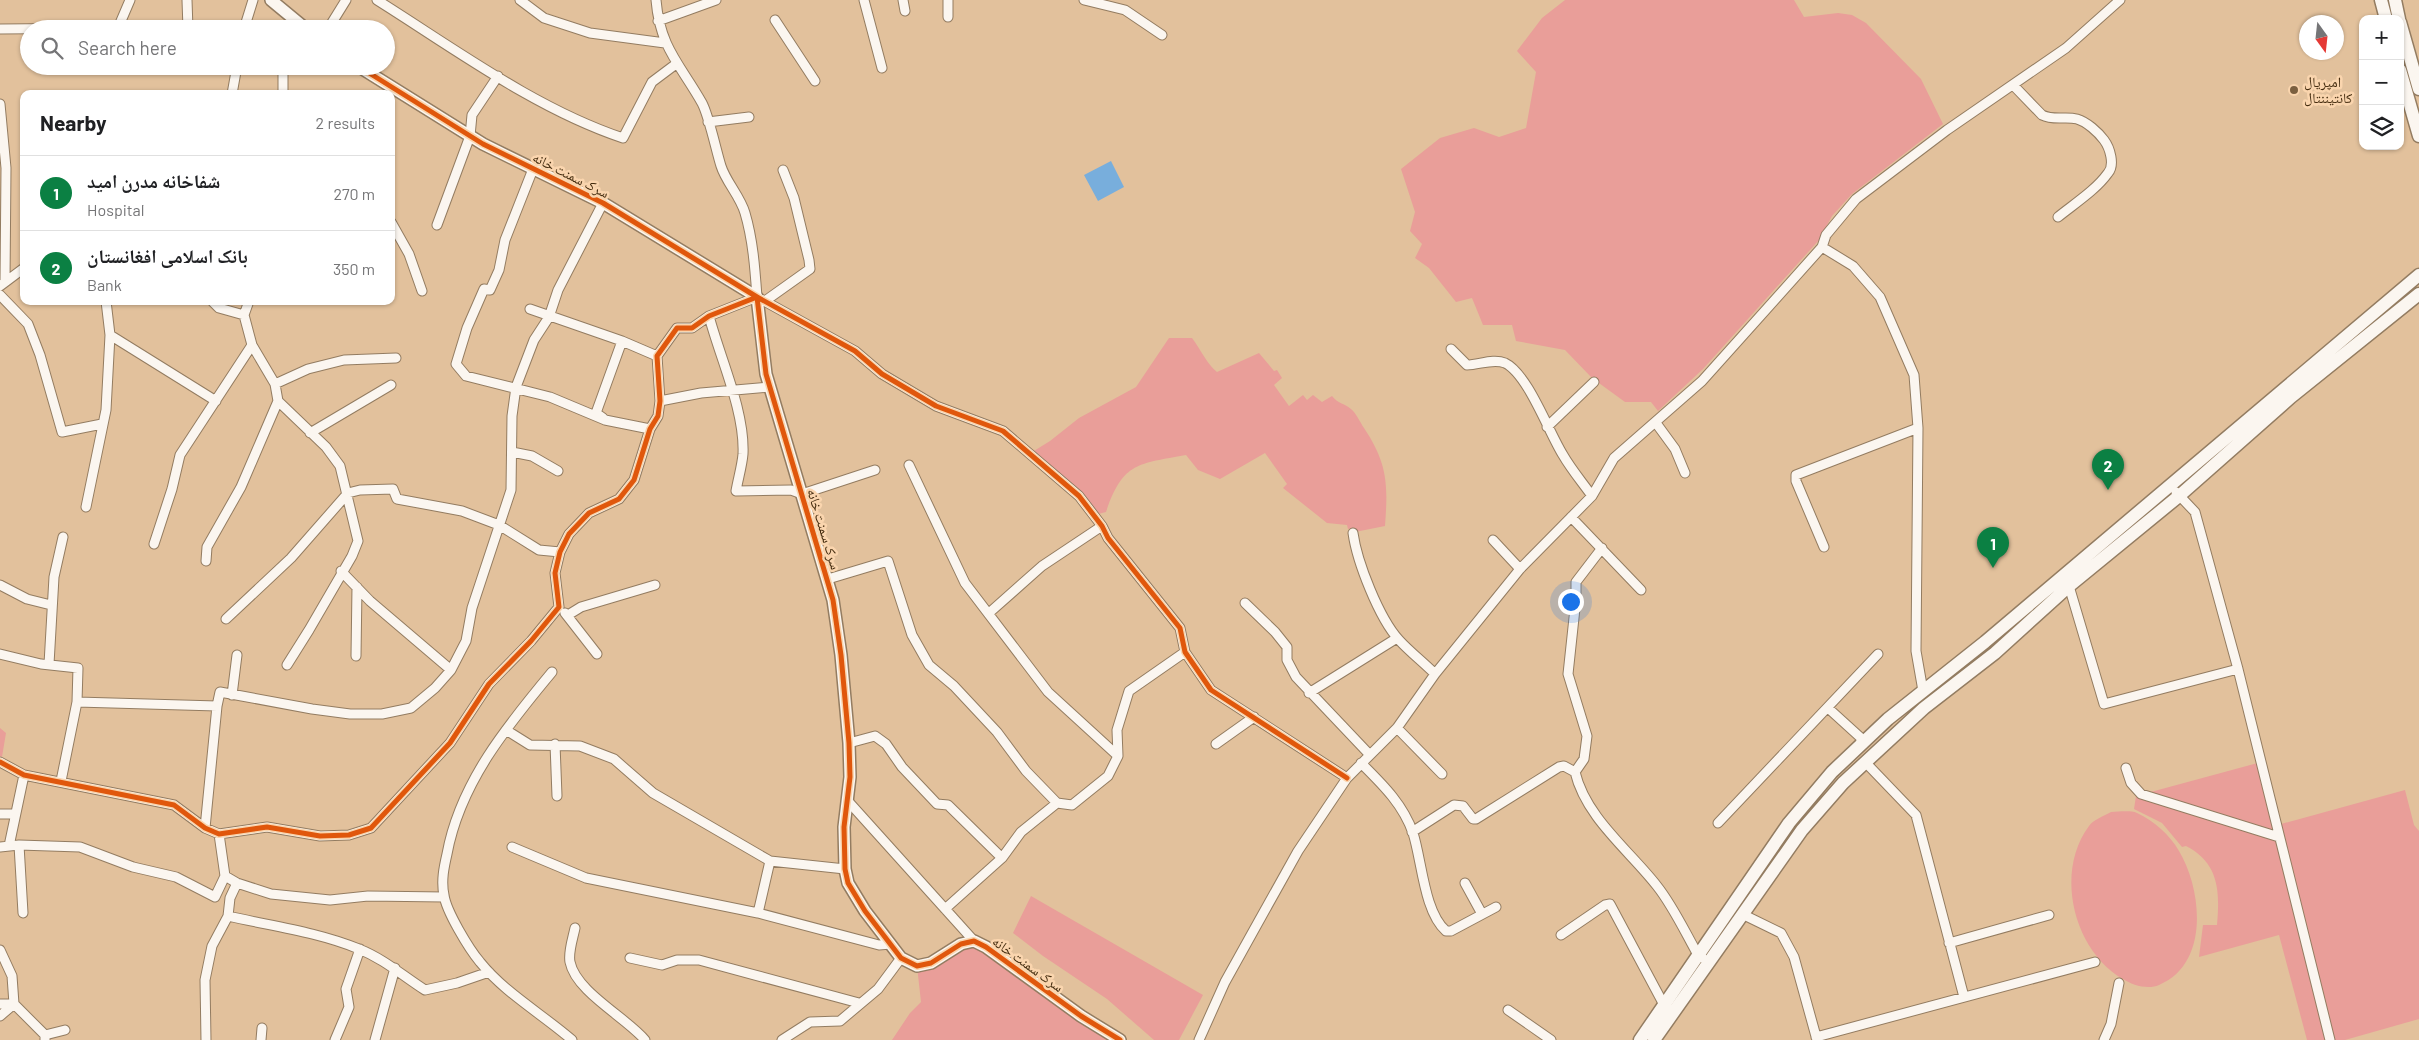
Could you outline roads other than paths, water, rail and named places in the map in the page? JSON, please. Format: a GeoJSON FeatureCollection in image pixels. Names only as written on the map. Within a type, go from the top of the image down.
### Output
{"type":"FeatureCollection","features":[{"type":"Feature","properties":{"kind":"main road"},"geometry":{"type":"LineString","coordinates":[[2381,0],[2385,15]]}},
{"type":"Feature","properties":{"kind":"main road"},"geometry":{"type":"LineString","coordinates":[[2394,0],[2398,15]]}},
{"type":"Feature","properties":{"kind":"main road"},"geometry":{"type":"LineString","coordinates":[[2404,35],[2419,89]]}},
{"type":"Feature","properties":{"kind":"main road"},"geometry":{"type":"LineString","coordinates":[[2404,84],[2419,136]]}},
{"type":"Feature","properties":{"kind":"main road"},"geometry":{"type":"LineString","coordinates":[[1640,1040],[1789,823],[1832,772],[1923,691],[1985,642],[2169,484],[2419,275]]}},
{"type":"Feature","properties":{"kind":"main road"},"geometry":{"type":"LineString","coordinates":[[1654,1040],[1802,830],[1843,783],[1924,708],[1995,653],[2069,586],[2179,496],[2291,397],[2419,294]]}},
{"type":"Feature","properties":{"kind":"street"},"geometry":{"type":"LineString","coordinates":[[121,20],[130,0]]}},
{"type":"Feature","properties":{"kind":"street"},"geometry":{"type":"LineString","coordinates":[[187,0],[188,20]]}},
{"type":"Feature","properties":{"kind":"street"},"geometry":{"type":"LineString","coordinates":[[247,20],[253,0]]}},
{"type":"Feature","properties":{"kind":"street"},"geometry":{"type":"LineString","coordinates":[[271,0],[290,20]]}},
{"type":"Feature","properties":{"kind":"street"},"geometry":{"type":"LineString","coordinates":[[334,20],[346,0]]}},
{"type":"Feature","properties":{"kind":"street"},"geometry":{"type":"LineString","coordinates":[[377,0],[548,105],[596,129],[623,138],[652,82],[676,64]]}},
{"type":"Feature","properties":{"kind":"street"},"geometry":{"type":"LineString","coordinates":[[520,0],[544,18],[590,33],[665,43]]}},
{"type":"Feature","properties":{"kind":"street"},"geometry":{"type":"LineString","coordinates":[[656,0],[658,21],[665,43],[676,64],[703,105],[722,169],[745,212],[761,299]]}},
{"type":"Feature","properties":{"kind":"street"},"geometry":{"type":"LineString","coordinates":[[658,21],[716,0]]}},
{"type":"Feature","properties":{"kind":"street"},"geometry":{"type":"LineString","coordinates":[[864,0],[882,68]]}},
{"type":"Feature","properties":{"kind":"street"},"geometry":{"type":"LineString","coordinates":[[903,0],[905,11]]}},
{"type":"Feature","properties":{"kind":"street"},"geometry":{"type":"LineString","coordinates":[[948,0],[948,17]]}},
{"type":"Feature","properties":{"kind":"street"},"geometry":{"type":"LineString","coordinates":[[1084,0],[1125,10],[1162,35]]}},
{"type":"Feature","properties":{"kind":"street"},"geometry":{"type":"LineString","coordinates":[[1199,1040],[1226,982],[1269,902],[1298,851],[1347,778],[1397,728],[1435,674],[1520,570],[1592,496],[1614,458],[1702,381],[1822,247],[1826,235],[1856,198],[1947,130],[2014,86],[2066,48],[2120,0]]}},
{"type":"Feature","properties":{"kind":"street"},"geometry":{"type":"LineString","coordinates":[[775,20],[815,81]]}},
{"type":"Feature","properties":{"kind":"street"},"geometry":{"type":"LineString","coordinates":[[0,28],[20,28]]}},
{"type":"Feature","properties":{"kind":"street"},"geometry":{"type":"LineString","coordinates":[[233,90],[235,75]]}},
{"type":"Feature","properties":{"kind":"street"},"geometry":{"type":"LineString","coordinates":[[283,75],[283,90]]}},
{"type":"Feature","properties":{"kind":"street","name":"سرک سمنت خانه"},"geometry":{"type":"LineString","coordinates":[[372,75],[470,136],[603,203],[761,299],[766,374],[828,579],[841,654],[850,777],[844,827],[845,869],[848,883],[865,911],[901,958],[917,966],[924,965],[961,944],[974,941],[986,947],[1081,1016],[1120,1040]]}},
{"type":"Feature","properties":{"kind":"street"},"geometry":{"type":"LineString","coordinates":[[437,224],[470,136],[472,115],[498,76]]}},
{"type":"Feature","properties":{"kind":"street"},"geometry":{"type":"LineString","coordinates":[[2014,86],[2042,116],[2076,119],[2091,128],[2106,143],[2110,153],[2112,160],[2109,173],[2058,217]]}},
{"type":"Feature","properties":{"kind":"street"},"geometry":{"type":"LineString","coordinates":[[0,104],[4,217],[2,283]]}},
{"type":"Feature","properties":{"kind":"street"},"geometry":{"type":"LineString","coordinates":[[708,122],[749,117]]}},
{"type":"Feature","properties":{"kind":"street"},"geometry":{"type":"LineString","coordinates":[[533,169],[505,240],[499,270],[490,290],[484,289],[456,364],[466,376],[550,397],[605,420],[650,429]]}},
{"type":"Feature","properties":{"kind":"street"},"geometry":{"type":"LineString","coordinates":[[597,654],[568,615],[559,607],[555,573],[560,552],[569,534],[589,513],[619,499],[634,480],[650,429],[658,416],[660,401],[657,356],[677,328],[692,328],[709,316],[761,299],[810,269],[794,198],[783,170]]}},
{"type":"Feature","properties":{"kind":"street"},"geometry":{"type":"LineString","coordinates":[[205,828],[220,692],[350,714],[382,714],[411,708],[435,688],[451,670],[466,641],[472,608],[512,490],[516,387],[534,340],[549,317],[558,290],[603,203]]}},
{"type":"Feature","properties":{"kind":"street"},"geometry":{"type":"LineString","coordinates":[[395,229],[409,254],[422,291]]}},
{"type":"Feature","properties":{"kind":"street"},"geometry":{"type":"LineString","coordinates":[[1822,247],[1853,266],[1880,297],[1914,375],[1918,428],[1916,651],[1923,691]]}},
{"type":"Feature","properties":{"kind":"street"},"geometry":{"type":"LineString","coordinates":[[2,283],[20,271]]}},
{"type":"Feature","properties":{"kind":"street"},"geometry":{"type":"LineString","coordinates":[[0,295],[28,324],[40,355],[62,432],[102,424]]}},
{"type":"Feature","properties":{"kind":"street"},"geometry":{"type":"LineString","coordinates":[[761,299],[855,351],[882,374],[936,406],[1003,432],[1079,496],[1102,526],[1108,538],[1180,628],[1185,652],[1211,690],[1347,778]]}},
{"type":"Feature","properties":{"kind":"street"},"geometry":{"type":"LineString","coordinates":[[86,507],[106,410],[110,335],[106,305]]}},
{"type":"Feature","properties":{"kind":"street"},"geometry":{"type":"LineString","coordinates":[[216,305],[219,308],[244,315]]}},
{"type":"Feature","properties":{"kind":"street"},"geometry":{"type":"LineString","coordinates":[[206,561],[208,547],[241,487],[278,401],[275,384],[252,345],[244,315],[247,305]]}},
{"type":"Feature","properties":{"kind":"street"},"geometry":{"type":"LineString","coordinates":[[530,309],[622,341],[657,356]]}},
{"type":"Feature","properties":{"kind":"street"},"geometry":{"type":"LineString","coordinates":[[709,316],[738,410],[743,453],[736,492],[790,490],[802,494],[875,470]]}},
{"type":"Feature","properties":{"kind":"street"},"geometry":{"type":"LineString","coordinates":[[110,335],[216,401]]}},
{"type":"Feature","properties":{"kind":"street"},"geometry":{"type":"LineString","coordinates":[[605,420],[596,413],[622,341]]}},
{"type":"Feature","properties":{"kind":"street"},"geometry":{"type":"LineString","coordinates":[[154,544],[172,489],[180,455],[252,345]]}},
{"type":"Feature","properties":{"kind":"street"},"geometry":{"type":"LineString","coordinates":[[1451,349],[1467,365],[1493,361],[1505,363],[1513,369],[1532,394],[1563,456],[1592,496]]}},
{"type":"Feature","properties":{"kind":"street"},"geometry":{"type":"LineString","coordinates":[[275,384],[308,369],[344,360],[396,358]]}},
{"type":"Feature","properties":{"kind":"street"},"geometry":{"type":"LineString","coordinates":[[1547,427],[1594,382]]}},
{"type":"Feature","properties":{"kind":"street"},"geometry":{"type":"LineString","coordinates":[[310,433],[391,386]]}},
{"type":"Feature","properties":{"kind":"street"},"geometry":{"type":"LineString","coordinates":[[660,401],[701,393],[731,392],[770,387]]}},
{"type":"Feature","properties":{"kind":"street"},"geometry":{"type":"LineString","coordinates":[[278,401],[326,448],[340,466],[358,541],[352,556],[287,665]]}},
{"type":"Feature","properties":{"kind":"street"},"geometry":{"type":"LineString","coordinates":[[1656,423],[1675,449],[1685,473]]}},
{"type":"Feature","properties":{"kind":"street"},"geometry":{"type":"LineString","coordinates":[[1824,547],[1796,475],[1918,428]]}},
{"type":"Feature","properties":{"kind":"street"},"geometry":{"type":"LineString","coordinates":[[512,452],[532,456],[558,471]]}},
{"type":"Feature","properties":{"kind":"street"},"geometry":{"type":"LineString","coordinates":[[910,465],[965,583],[1048,692],[1118,756]]}},
{"type":"Feature","properties":{"kind":"street"},"geometry":{"type":"LineString","coordinates":[[2169,484],[2195,512],[2238,668],[2330,1040]]}},
{"type":"Feature","properties":{"kind":"street"},"geometry":{"type":"LineString","coordinates":[[226,619],[285,564],[348,493],[393,489],[396,499],[462,511],[499,525],[539,550],[560,552]]}},
{"type":"Feature","properties":{"kind":"street"},"geometry":{"type":"LineString","coordinates":[[1571,517],[1641,590]]}},
{"type":"Feature","properties":{"kind":"street"},"geometry":{"type":"LineString","coordinates":[[989,613],[1042,566],[1102,526]]}},
{"type":"Feature","properties":{"kind":"street"},"geometry":{"type":"LineString","coordinates":[[1352,534],[1359,560],[1384,619],[1397,638],[1435,674]]}},
{"type":"Feature","properties":{"kind":"street"},"geometry":{"type":"LineString","coordinates":[[49,664],[51,605],[54,578],[63,537]]}},
{"type":"Feature","properties":{"kind":"street"},"geometry":{"type":"LineString","coordinates":[[1493,540],[1520,570]]}},
{"type":"Feature","properties":{"kind":"street"},"geometry":{"type":"LineString","coordinates":[[1575,772],[1584,759],[1587,736],[1568,674],[1576,582],[1602,548]]}},
{"type":"Feature","properties":{"kind":"street"},"geometry":{"type":"LineString","coordinates":[[828,579],[888,561],[912,635],[929,666],[954,686],[997,732],[1026,771],[1057,803],[1072,806],[1108,776],[1118,756],[1117,730],[1128,691],[1185,652]]}},
{"type":"Feature","properties":{"kind":"street"},"geometry":{"type":"LineString","coordinates":[[341,572],[370,601],[451,670]]}},
{"type":"Feature","properties":{"kind":"street"},"geometry":{"type":"LineString","coordinates":[[0,585],[27,599],[51,605]]}},
{"type":"Feature","properties":{"kind":"street"},"geometry":{"type":"LineString","coordinates":[[568,615],[581,606],[655,585]]}},
{"type":"Feature","properties":{"kind":"street"},"geometry":{"type":"LineString","coordinates":[[2069,586],[2104,704],[2238,668]]}},
{"type":"Feature","properties":{"kind":"street"},"geometry":{"type":"LineString","coordinates":[[356,656],[357,587]]}},
{"type":"Feature","properties":{"kind":"street"},"geometry":{"type":"LineString","coordinates":[[1245,603],[1276,632],[1287,647],[1287,660],[1296,677],[1309,693],[1369,754]]}},
{"type":"Feature","properties":{"kind":"street"},"geometry":{"type":"LineString","coordinates":[[0,762],[24,775],[174,805],[205,828],[219,834],[266,827],[320,836],[349,836],[371,828],[450,742],[489,684],[531,641],[559,607]]}},
{"type":"Feature","properties":{"kind":"street"},"geometry":{"type":"LineString","coordinates":[[1309,693],[1397,638]]}},
{"type":"Feature","properties":{"kind":"street"},"geometry":{"type":"LineString","coordinates":[[0,654],[41,664],[78,668],[77,702],[61,781]]}},
{"type":"Feature","properties":{"kind":"street"},"geometry":{"type":"LineString","coordinates":[[1718,823],[1878,654]]}},
{"type":"Feature","properties":{"kind":"street"},"geometry":{"type":"LineString","coordinates":[[232,695],[237,655]]}},
{"type":"Feature","properties":{"kind":"street"},"geometry":{"type":"LineString","coordinates":[[552,672],[506,730],[478,772],[459,808],[445,864],[444,896],[462,935],[489,972],[572,1040]]}},
{"type":"Feature","properties":{"kind":"street"},"geometry":{"type":"LineString","coordinates":[[77,702],[217,706]]}},
{"type":"Feature","properties":{"kind":"street"},"geometry":{"type":"LineString","coordinates":[[1828,708],[1861,738],[1861,746]]}},
{"type":"Feature","properties":{"kind":"street"},"geometry":{"type":"LineString","coordinates":[[1216,744],[1254,717]]}},
{"type":"Feature","properties":{"kind":"street"},"geometry":{"type":"LineString","coordinates":[[1397,728],[1442,774]]}},
{"type":"Feature","properties":{"kind":"street"},"geometry":{"type":"LineString","coordinates":[[506,730],[530,745],[580,746],[614,759],[653,793],[770,861],[845,869]]}},
{"type":"Feature","properties":{"kind":"street"},"geometry":{"type":"LineString","coordinates":[[848,743],[875,736],[886,744],[902,767],[937,804],[948,805],[1002,858]]}},
{"type":"Feature","properties":{"kind":"street"},"geometry":{"type":"LineString","coordinates":[[555,744],[557,796]]}},
{"type":"Feature","properties":{"kind":"street"},"geometry":{"type":"LineString","coordinates":[[1361,763],[1396,799],[1412,832],[1430,903],[1442,928],[1446,931],[1451,931],[1496,907]]}},
{"type":"Feature","properties":{"kind":"street"},"geometry":{"type":"LineString","coordinates":[[1866,763],[1916,815],[1964,997]]}},
{"type":"Feature","properties":{"kind":"street"},"geometry":{"type":"LineString","coordinates":[[1412,832],[1454,805],[1463,806],[1473,819],[1476,819],[1559,767],[1564,766],[1575,772],[1578,783],[1594,812],[1658,887],[1698,955],[1709,962]]}},
{"type":"Feature","properties":{"kind":"street"},"geometry":{"type":"LineString","coordinates":[[2126,768],[2131,783],[2141,794],[2279,837]]}},
{"type":"Feature","properties":{"kind":"street"},"geometry":{"type":"LineString","coordinates":[[24,775],[15,814],[4,846],[80,847],[133,867],[176,877],[215,897],[225,876],[219,834]]}},
{"type":"Feature","properties":{"kind":"street"},"geometry":{"type":"LineString","coordinates":[[847,800],[974,941]]}},
{"type":"Feature","properties":{"kind":"street"},"geometry":{"type":"LineString","coordinates":[[945,909],[1002,858],[1020,832],[1057,803]]}},
{"type":"Feature","properties":{"kind":"street"},"geometry":{"type":"LineString","coordinates":[[0,814],[15,814]]}},
{"type":"Feature","properties":{"kind":"street"},"geometry":{"type":"LineString","coordinates":[[19,845],[23,913]]}},
{"type":"Feature","properties":{"kind":"street"},"geometry":{"type":"LineString","coordinates":[[512,848],[586,878],[758,913],[879,945],[891,944]]}},
{"type":"Feature","properties":{"kind":"street"},"geometry":{"type":"LineString","coordinates":[[758,913],[770,861]]}},
{"type":"Feature","properties":{"kind":"street"},"geometry":{"type":"LineString","coordinates":[[225,876],[237,883],[271,894],[330,900],[368,896],[444,896]]}},
{"type":"Feature","properties":{"kind":"street"},"geometry":{"type":"LineString","coordinates":[[206,1040],[205,980],[212,946],[228,916],[230,898],[237,883]]}},
{"type":"Feature","properties":{"kind":"street"},"geometry":{"type":"LineString","coordinates":[[1465,883],[1482,914]]}},
{"type":"Feature","properties":{"kind":"street"},"geometry":{"type":"LineString","coordinates":[[1562,935],[1605,905],[1610,904],[1664,1005]]}},
{"type":"Feature","properties":{"kind":"street"},"geometry":{"type":"LineString","coordinates":[[1742,914],[1781,933],[1794,956],[1817,1038],[2095,962]]}},
{"type":"Feature","properties":{"kind":"street"},"geometry":{"type":"LineString","coordinates":[[1949,943],[2050,915]]}},
{"type":"Feature","properties":{"kind":"street"},"geometry":{"type":"LineString","coordinates":[[228,916],[319,936],[360,949],[395,968],[425,990],[457,983],[489,972]]}},
{"type":"Feature","properties":{"kind":"street"},"geometry":{"type":"LineString","coordinates":[[575,928],[570,963],[575,972],[602,1004],[645,1040]]}},
{"type":"Feature","properties":{"kind":"street"},"geometry":{"type":"LineString","coordinates":[[335,1040],[349,1007],[346,989],[360,949]]}},
{"type":"Feature","properties":{"kind":"street"},"geometry":{"type":"LineString","coordinates":[[0,950],[12,976],[14,1004],[45,1038],[65,1030]]}},
{"type":"Feature","properties":{"kind":"street"},"geometry":{"type":"LineString","coordinates":[[630,958],[662,965],[677,960],[699,960],[859,1003]]}},
{"type":"Feature","properties":{"kind":"street"},"geometry":{"type":"LineString","coordinates":[[782,1040],[810,1022],[840,1021],[859,1003],[878,989],[901,958]]}},
{"type":"Feature","properties":{"kind":"street"},"geometry":{"type":"LineString","coordinates":[[375,1040],[395,968]]}},
{"type":"Feature","properties":{"kind":"street"},"geometry":{"type":"LineString","coordinates":[[2104,1040],[2111,1024],[2119,983]]}},
{"type":"Feature","properties":{"kind":"street"},"geometry":{"type":"LineString","coordinates":[[0,1004],[14,1004]]}},
{"type":"Feature","properties":{"kind":"street"},"geometry":{"type":"LineString","coordinates":[[0,1016],[14,1004]]}},
{"type":"Feature","properties":{"kind":"street"},"geometry":{"type":"LineString","coordinates":[[1508,1010],[1551,1040]]}},
{"type":"Feature","properties":{"kind":"street"},"geometry":{"type":"LineString","coordinates":[[261,1040],[262,1028]]}},
{"type":"Feature","properties":{"kind":"water"},"geometry":{"type":"Polygon","coordinates":[[[1111,161],[1124,187],[1098,201],[1084,175],[1111,161]]]}},
{"type":"Feature","properties":{"kind":"place","name":"امپریال کانتیننتال"},"geometry":{"type":"Point","coordinates":[2294,90]}},
{"type":"Feature","properties":{"kind":"place","name":"بانک اسلامی افغانستان"},"geometry":{"type":"Point","coordinates":[2108,490]}},
{"type":"Feature","properties":{"kind":"place","name":"شفاخانه مدرن امید"},"geometry":{"type":"Point","coordinates":[1993,568]}}]}
